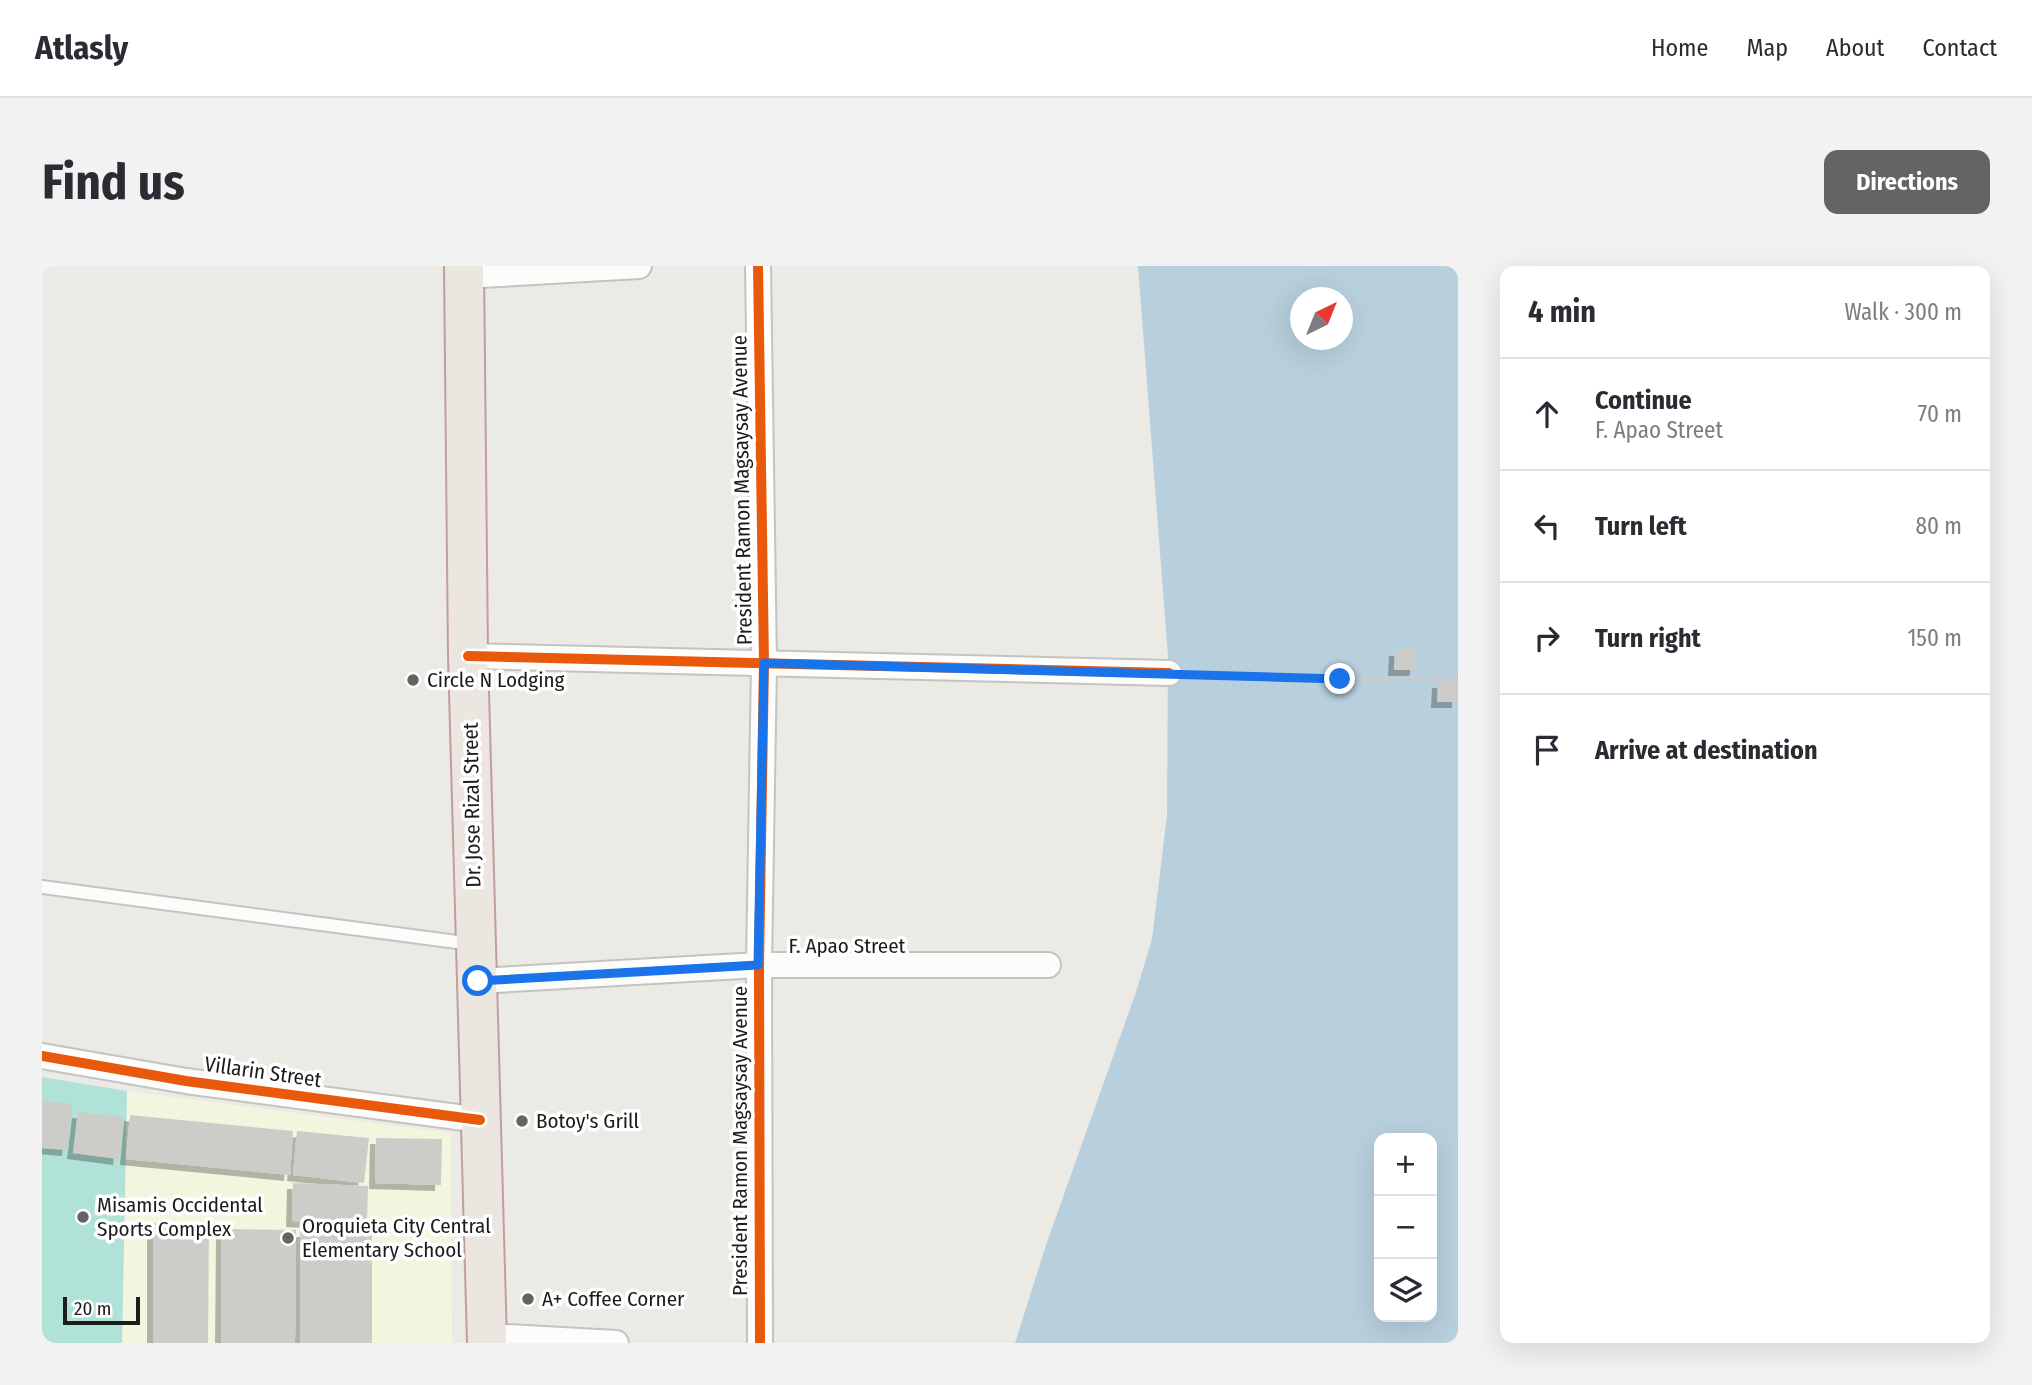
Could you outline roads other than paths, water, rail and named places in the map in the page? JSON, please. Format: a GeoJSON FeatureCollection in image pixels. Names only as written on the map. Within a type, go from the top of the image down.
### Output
{"type":"FeatureCollection","features":[{"type":"Feature","properties":{"kind":"highway","name":"Dr. Jose Rizal Street"},"geometry":{"type":"LineString","coordinates":[[464,271],[468,656],[487,1339]]}},
{"type":"Feature","properties":{"kind":"street"},"geometry":{"type":"LineString","coordinates":[[464,271],[639,266]]}},
{"type":"Feature","properties":{"kind":"street","name":"President Ramon Magsaysay Avenue"},"geometry":{"type":"LineString","coordinates":[[758,266],[764,663],[758,965],[760,1343]]}},
{"type":"Feature","properties":{"kind":"street"},"geometry":{"type":"LineString","coordinates":[[468,656],[1169,673]]}},
{"type":"Feature","properties":{"kind":"street","name":"F. Apao Street"},"geometry":{"type":"LineString","coordinates":[[476,963],[1048,965]]}},
{"type":"Feature","properties":{"kind":"street","name":"Villarin Street"},"geometry":{"type":"LineString","coordinates":[[42,1056],[186,1081],[480,1120]]}},
{"type":"Feature","properties":{"kind":"street"},"geometry":{"type":"LineString","coordinates":[[487,1339],[616,1343]]}},
{"type":"Feature","properties":{"kind":"lane"},"geometry":{"type":"LineString","coordinates":[[42,887],[476,963]]}},
{"type":"Feature","properties":{"kind":"place","name":"Circle N Lodging"},"geometry":{"type":"Point","coordinates":[413,680]}},
{"type":"Feature","properties":{"kind":"place","name":"Botoy's Grill"},"geometry":{"type":"Point","coordinates":[522,1121]}},
{"type":"Feature","properties":{"kind":"place","name":"Misamis Occidental Sports Complex"},"geometry":{"type":"Point","coordinates":[83,1217]}},
{"type":"Feature","properties":{"kind":"place","name":"Oroquieta City Central Elementary School"},"geometry":{"type":"Point","coordinates":[288,1238]}},
{"type":"Feature","properties":{"kind":"place","name":"A+ Coffee Corner"},"geometry":{"type":"Point","coordinates":[528,1299]}}]}
